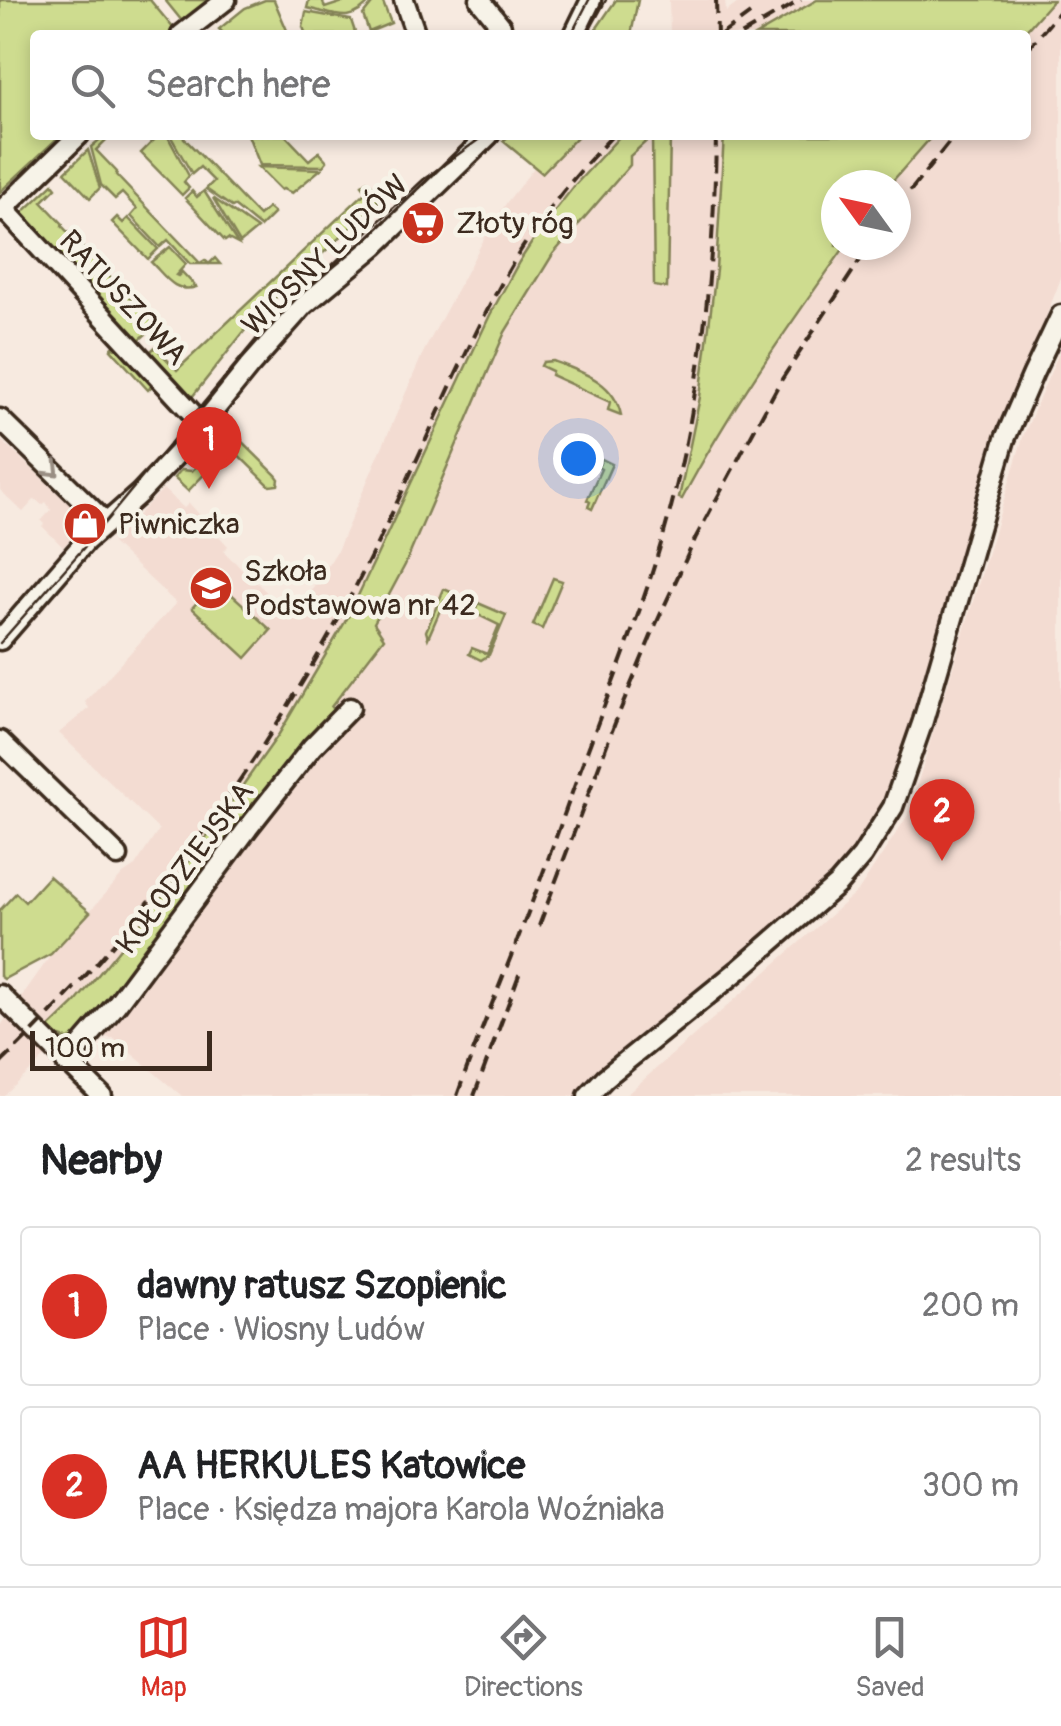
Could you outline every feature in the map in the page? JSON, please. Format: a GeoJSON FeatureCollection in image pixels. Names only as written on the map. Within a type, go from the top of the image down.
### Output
{"type":"FeatureCollection","features":[{"type":"Feature","properties":{"kind":"street"},"geometry":{"type":"LineString","coordinates":[[187,30],[226,0]]}},
{"type":"Feature","properties":{"kind":"street"},"geometry":{"type":"LineString","coordinates":[[404,0],[414,30]]}},
{"type":"Feature","properties":{"kind":"street"},"geometry":{"type":"LineString","coordinates":[[480,0],[501,26]]}},
{"type":"Feature","properties":{"kind":"street"},"geometry":{"type":"LineString","coordinates":[[577,30],[592,0]]}},
{"type":"Feature","properties":{"kind":"street"},"geometry":{"type":"LineString","coordinates":[[2,210],[73,140]]}},
{"type":"Feature","properties":{"kind":"street","name":"WIOSNY LUDÓW"},"geometry":{"type":"LineString","coordinates":[[0,640],[106,522],[149,484],[203,425],[304,306],[386,235],[484,140]]}},
{"type":"Feature","properties":{"kind":"street","name":"RATUSZOWA"},"geometry":{"type":"LineString","coordinates":[[2,210],[203,425]]}},
{"type":"Feature","properties":{"kind":"street"},"geometry":{"type":"LineString","coordinates":[[588,1096],[843,879],[893,807],[923,721],[1005,439],[1061,315]]}},
{"type":"Feature","properties":{"kind":"street"},"geometry":{"type":"LineString","coordinates":[[0,418],[106,522]]}},
{"type":"Feature","properties":{"kind":"street","name":"KOŁODZIEJSKA"},"geometry":{"type":"LineString","coordinates":[[66,1062],[116,1005],[312,746],[350,708]]}},
{"type":"Feature","properties":{"kind":"street"},"geometry":{"type":"LineString","coordinates":[[0,741],[118,856]]}},
{"type":"Feature","properties":{"kind":"street"},"geometry":{"type":"LineString","coordinates":[[3,1004],[102,1096]]}},
{"type":"Feature","properties":{"kind":"shaded area"},"geometry":{"type":"Polygon","coordinates":[[[669,0],[725,0],[726,12],[742,0],[872,0],[806,30],[670,30],[669,0]]]}},
{"type":"Feature","properties":{"kind":"shaded area"},"geometry":{"type":"Polygon","coordinates":[[[1029,0],[1061,0],[1061,278],[978,493],[920,710],[885,803],[844,867],[624,1053],[580,1096],[182,1096],[113,1038],[98,1037],[83,1055],[75,1038],[66,1033],[0,1096],[0,1027],[51,955],[123,874],[135,866],[159,830],[59,733],[89,708],[85,702],[176,603],[112,543],[146,506],[163,489],[184,508],[189,503],[228,546],[223,551],[294,618],[337,551],[423,353],[484,239],[533,169],[563,140],[730,140],[821,230],[821,260],[911,260],[911,170],[873,170],[898,140],[1031,140],[1031,30],[1001,30],[1029,0]]]}},
{"type":"Feature","properties":{"kind":"shaded area"},"geometry":{"type":"Polygon","coordinates":[[[1061,348],[1061,1096],[625,1096],[859,890],[908,815],[1024,434],[1061,348]]]}},
{"type":"Feature","properties":{"kind":"shaded area"},"geometry":{"type":"Polygon","coordinates":[[[0,439],[88,521],[63,547],[42,526],[41,521],[51,510],[46,502],[42,505],[35,499],[23,512],[0,490],[0,439]]]}},
{"type":"Feature","properties":{"kind":"green space"},"geometry":{"type":"Polygon","coordinates":[[[0,0],[150,0],[173,30],[30,30],[30,140],[56,140],[0,192],[0,0]]]}},
{"type":"Feature","properties":{"kind":"green space"},"geometry":{"type":"Polygon","coordinates":[[[165,0],[209,0],[182,21],[165,0]]]}},
{"type":"Feature","properties":{"kind":"green space"},"geometry":{"type":"Polygon","coordinates":[[[274,0],[287,30],[219,29],[245,8],[274,0]]]}},
{"type":"Feature","properties":{"kind":"green space"},"geometry":{"type":"Polygon","coordinates":[[[309,0],[322,0],[325,8],[349,0],[371,0],[356,13],[342,16],[307,8],[309,0]]]}},
{"type":"Feature","properties":{"kind":"green space"},"geometry":{"type":"Polygon","coordinates":[[[375,0],[382,0],[391,23],[368,30],[363,15],[375,0]]]}},
{"type":"Feature","properties":{"kind":"green space"},"geometry":{"type":"Polygon","coordinates":[[[616,0],[638,0],[632,30],[595,30],[616,0]]]}},
{"type":"Feature","properties":{"kind":"green space"},"geometry":{"type":"Polygon","coordinates":[[[817,0],[1053,0],[1026,30],[765,30],[817,0]]]}},
{"type":"Feature","properties":{"kind":"green space"},"geometry":{"type":"Polygon","coordinates":[[[306,12],[351,20],[354,30],[304,30],[306,12]]]}},
{"type":"Feature","properties":{"kind":"green space"},"geometry":{"type":"Polygon","coordinates":[[[106,140],[96,150],[116,175],[200,263],[205,260],[209,264],[190,264],[168,240],[160,247],[131,216],[137,209],[122,193],[115,199],[101,185],[91,147],[106,140]]]}},
{"type":"Feature","properties":{"kind":"green space"},"geometry":{"type":"Polygon","coordinates":[[[154,140],[170,140],[189,176],[184,182],[189,188],[182,195],[141,153],[154,140]]]}},
{"type":"Feature","properties":{"kind":"green space"},"geometry":{"type":"Polygon","coordinates":[[[173,140],[186,140],[259,216],[268,208],[274,213],[260,227],[206,189],[214,181],[200,167],[192,174],[173,140]]]}},
{"type":"Feature","properties":{"kind":"green space"},"geometry":{"type":"Polygon","coordinates":[[[250,140],[290,140],[309,160],[319,152],[327,161],[323,166],[260,165],[250,140]]]}},
{"type":"Feature","properties":{"kind":"green space"},"geometry":{"type":"Polygon","coordinates":[[[504,140],[574,140],[542,173],[504,140]]]}},
{"type":"Feature","properties":{"kind":"green space"},"geometry":{"type":"Polygon","coordinates":[[[616,140],[648,140],[630,156],[630,165],[553,254],[505,332],[405,565],[374,623],[384,638],[331,707],[334,711],[323,726],[117,992],[75,1038],[58,1036],[49,1028],[76,1002],[178,877],[279,734],[348,617],[490,315],[519,262],[575,185],[616,140]]]}},
{"type":"Feature","properties":{"kind":"green space"},"geometry":{"type":"Polygon","coordinates":[[[652,140],[670,140],[667,288],[654,286],[652,140]]]}},
{"type":"Feature","properties":{"kind":"green space"},"geometry":{"type":"Polygon","coordinates":[[[724,140],[929,140],[902,170],[821,170],[821,260],[836,260],[739,401],[682,499],[679,498],[700,397],[716,270],[724,140]]]}},
{"type":"Feature","properties":{"kind":"green space"},"geometry":{"type":"Polygon","coordinates":[[[88,150],[100,188],[90,198],[65,172],[88,150]]]}},
{"type":"Feature","properties":{"kind":"green space"},"geometry":{"type":"Polygon","coordinates":[[[258,167],[321,169],[292,193],[281,190],[258,167]]]}},
{"type":"Feature","properties":{"kind":"green space"},"geometry":{"type":"Polygon","coordinates":[[[367,181],[382,195],[378,202],[278,295],[192,397],[188,396],[150,356],[151,351],[168,335],[171,339],[159,351],[177,370],[367,191],[362,185],[367,181]]]}},
{"type":"Feature","properties":{"kind":"green space"},"geometry":{"type":"Polygon","coordinates":[[[53,184],[56,188],[42,202],[156,325],[136,343],[22,218],[23,212],[53,184]]]}},
{"type":"Feature","properties":{"kind":"green space"},"geometry":{"type":"Polygon","coordinates":[[[192,191],[197,197],[204,191],[238,244],[225,241],[185,198],[192,191]]]}},
{"type":"Feature","properties":{"kind":"green space"},"geometry":{"type":"Polygon","coordinates":[[[213,198],[257,229],[240,243],[213,198]]]}},
{"type":"Feature","properties":{"kind":"green space"},"geometry":{"type":"Polygon","coordinates":[[[117,217],[123,223],[128,218],[158,249],[148,259],[112,222],[117,217]]]}},
{"type":"Feature","properties":{"kind":"green space"},"geometry":{"type":"Polygon","coordinates":[[[170,247],[186,264],[176,275],[182,272],[196,287],[176,286],[151,262],[170,247]]]}},
{"type":"Feature","properties":{"kind":"green space"},"geometry":{"type":"Polygon","coordinates":[[[117,343],[154,384],[148,390],[111,349],[117,343]]]}},
{"type":"Feature","properties":{"kind":"green space"},"geometry":{"type":"Polygon","coordinates":[[[553,361],[604,386],[621,415],[608,410],[610,402],[551,375],[552,371],[541,366],[553,361]]]}},
{"type":"Feature","properties":{"kind":"green space"},"geometry":{"type":"Polygon","coordinates":[[[229,429],[276,475],[278,485],[270,486],[221,438],[229,429]]]}},
{"type":"Feature","properties":{"kind":"green space"},"geometry":{"type":"Polygon","coordinates":[[[207,442],[222,456],[188,491],[174,478],[181,470],[192,471],[202,460],[199,450],[207,442]]]}},
{"type":"Feature","properties":{"kind":"green space"},"geometry":{"type":"Polygon","coordinates":[[[602,459],[612,464],[592,509],[587,500],[602,459]]]}},
{"type":"Feature","properties":{"kind":"green space"},"geometry":{"type":"Polygon","coordinates":[[[553,578],[562,581],[542,629],[533,625],[553,578]]]}},
{"type":"Feature","properties":{"kind":"green space"},"geometry":{"type":"Polygon","coordinates":[[[217,581],[271,630],[246,658],[192,608],[217,581]]]}},
{"type":"Feature","properties":{"kind":"green space"},"geometry":{"type":"Polygon","coordinates":[[[444,589],[471,601],[467,610],[444,601],[428,638],[426,631],[444,589]]]}},
{"type":"Feature","properties":{"kind":"green space"},"geometry":{"type":"Polygon","coordinates":[[[478,603],[506,615],[489,655],[481,660],[469,654],[472,648],[487,654],[499,625],[474,613],[478,603]]]}},
{"type":"Feature","properties":{"kind":"green space"},"geometry":{"type":"Polygon","coordinates":[[[49,876],[90,912],[51,954],[4,979],[0,976],[0,910],[16,893],[25,902],[49,876]]]}},
{"type":"Feature","properties":{"kind":"tram line"},"geometry":{"type":"LineString","coordinates":[[574,30],[589,0]]}},
{"type":"Feature","properties":{"kind":"tram line"},"geometry":{"type":"LineString","coordinates":[[590,30],[606,0]]}},
{"type":"Feature","properties":{"kind":"tram line"},"geometry":{"type":"LineString","coordinates":[[0,643],[268,325],[424,179],[478,140]]}},
{"type":"Feature","properties":{"kind":"railway"},"geometry":{"type":"LineString","coordinates":[[716,0],[717,30]]}},
{"type":"Feature","properties":{"kind":"railway"},"geometry":{"type":"LineString","coordinates":[[750,30],[801,0]]}},
{"type":"Feature","properties":{"kind":"railway"},"geometry":{"type":"LineString","coordinates":[[1031,45],[1061,10]]}},
{"type":"Feature","properties":{"kind":"railway"},"geometry":{"type":"LineString","coordinates":[[728,30],[750,14]]}},
{"type":"Feature","properties":{"kind":"railway"},"geometry":{"type":"LineString","coordinates":[[0,1064],[153,897],[243,775],[359,580],[510,268],[551,207],[608,140]]}},
{"type":"Feature","properties":{"kind":"railway"},"geometry":{"type":"LineString","coordinates":[[457,1096],[628,641],[662,540],[686,441],[702,340],[716,140]]}},
{"type":"Feature","properties":{"kind":"railway"},"geometry":{"type":"LineString","coordinates":[[911,190],[951,140]]}},
{"type":"Feature","properties":{"kind":"railway"},"geometry":{"type":"LineString","coordinates":[[539,926],[615,723],[696,537],[780,382],[860,260]]}},
{"type":"Feature","properties":{"kind":"railway"},"geometry":{"type":"LineString","coordinates":[[474,1096],[520,972]]}},
{"type":"Feature","properties":{"kind":"place","name":"Złoty róg"},"geometry":{"type":"Point","coordinates":[423,223]}},
{"type":"Feature","properties":{"kind":"place","name":"dawny ratusz Szopienic"},"geometry":{"type":"Point","coordinates":[209,489]}},
{"type":"Feature","properties":{"kind":"place","name":"Piwniczka"},"geometry":{"type":"Point","coordinates":[85,524]}},
{"type":"Feature","properties":{"kind":"place","name":"Szkoła Podstawowa nr 42"},"geometry":{"type":"Point","coordinates":[211,588]}},
{"type":"Feature","properties":{"kind":"place","name":"AA HERKULES Katowice"},"geometry":{"type":"Point","coordinates":[942,861]}}]}
